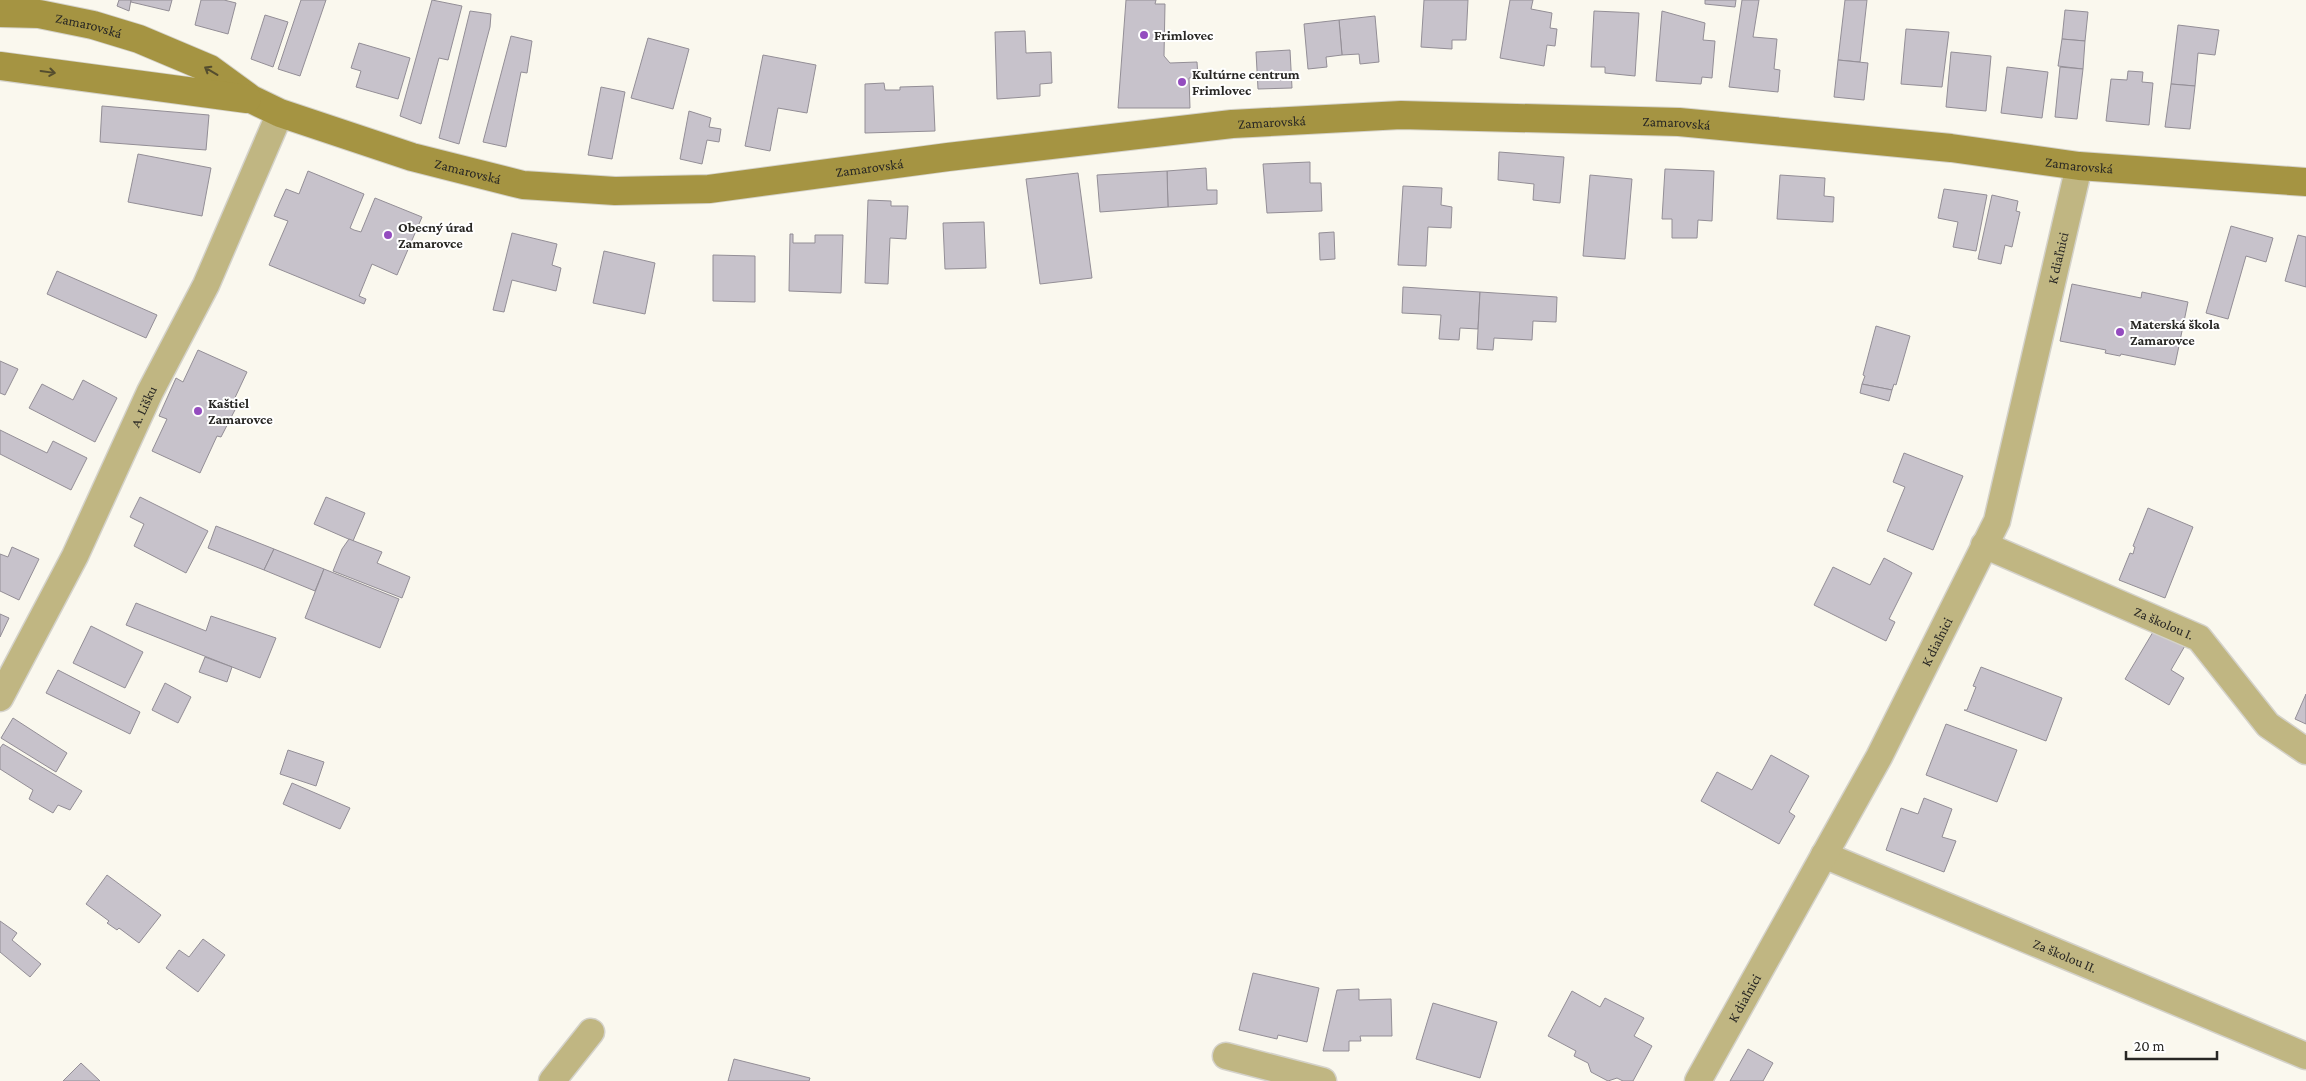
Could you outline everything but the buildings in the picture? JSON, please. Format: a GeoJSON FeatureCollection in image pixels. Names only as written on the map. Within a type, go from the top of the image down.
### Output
{"type":"FeatureCollection","features":[{"type":"Feature","properties":{"kind":"main road","name":"Zamarovská"},"geometry":{"type":"LineString","coordinates":[[0,12],[41,7],[139,39],[210,69],[251,99],[280,113],[412,157],[523,185],[615,191],[708,189],[948,157],[1232,124],[1401,115],[1679,122],[1951,148],[2078,166],[2306,182]]}},
{"type":"Feature","properties":{"kind":"main road","name":"Zamarovská"},"geometry":{"type":"LineString","coordinates":[[0,66],[251,99]]}},
{"type":"Feature","properties":{"kind":"street","name":"A. Lišku"},"geometry":{"type":"LineString","coordinates":[[0,698],[74,556],[150,392],[206,285],[280,113]]}},
{"type":"Feature","properties":{"kind":"street","name":"K diaľnici"},"geometry":{"type":"LineString","coordinates":[[1698,1081],[1879,757],[1997,520],[2078,166]]}},
{"type":"Feature","properties":{"kind":"street","name":"Za školou I."},"geometry":{"type":"LineString","coordinates":[[1984,546],[2199,638],[2268,726],[2306,751]]}},
{"type":"Feature","properties":{"kind":"street","name":"Za školou II."},"geometry":{"type":"LineString","coordinates":[[1824,855],[2306,1056]]}},
{"type":"Feature","properties":{"kind":"street"},"geometry":{"type":"LineString","coordinates":[[552,1081],[591,1032]]}},
{"type":"Feature","properties":{"kind":"street"},"geometry":{"type":"LineString","coordinates":[[1226,1056],[1276,1075],[1323,1081]]}},
{"type":"Feature","properties":{"kind":"place","name":"Frimlovec"},"geometry":{"type":"Point","coordinates":[1144,35]}},
{"type":"Feature","properties":{"kind":"place","name":"Kultúrne centrum Frimlovec"},"geometry":{"type":"Point","coordinates":[1182,82]}},
{"type":"Feature","properties":{"kind":"place","name":"Obecný úrad Zamarovce"},"geometry":{"type":"Point","coordinates":[388,235]}},
{"type":"Feature","properties":{"kind":"place","name":"Materská škola Zamarovce"},"geometry":{"type":"Point","coordinates":[2120,332]}},
{"type":"Feature","properties":{"kind":"place","name":"Kaštiel Zamarovce"},"geometry":{"type":"Point","coordinates":[198,411]}}]}
